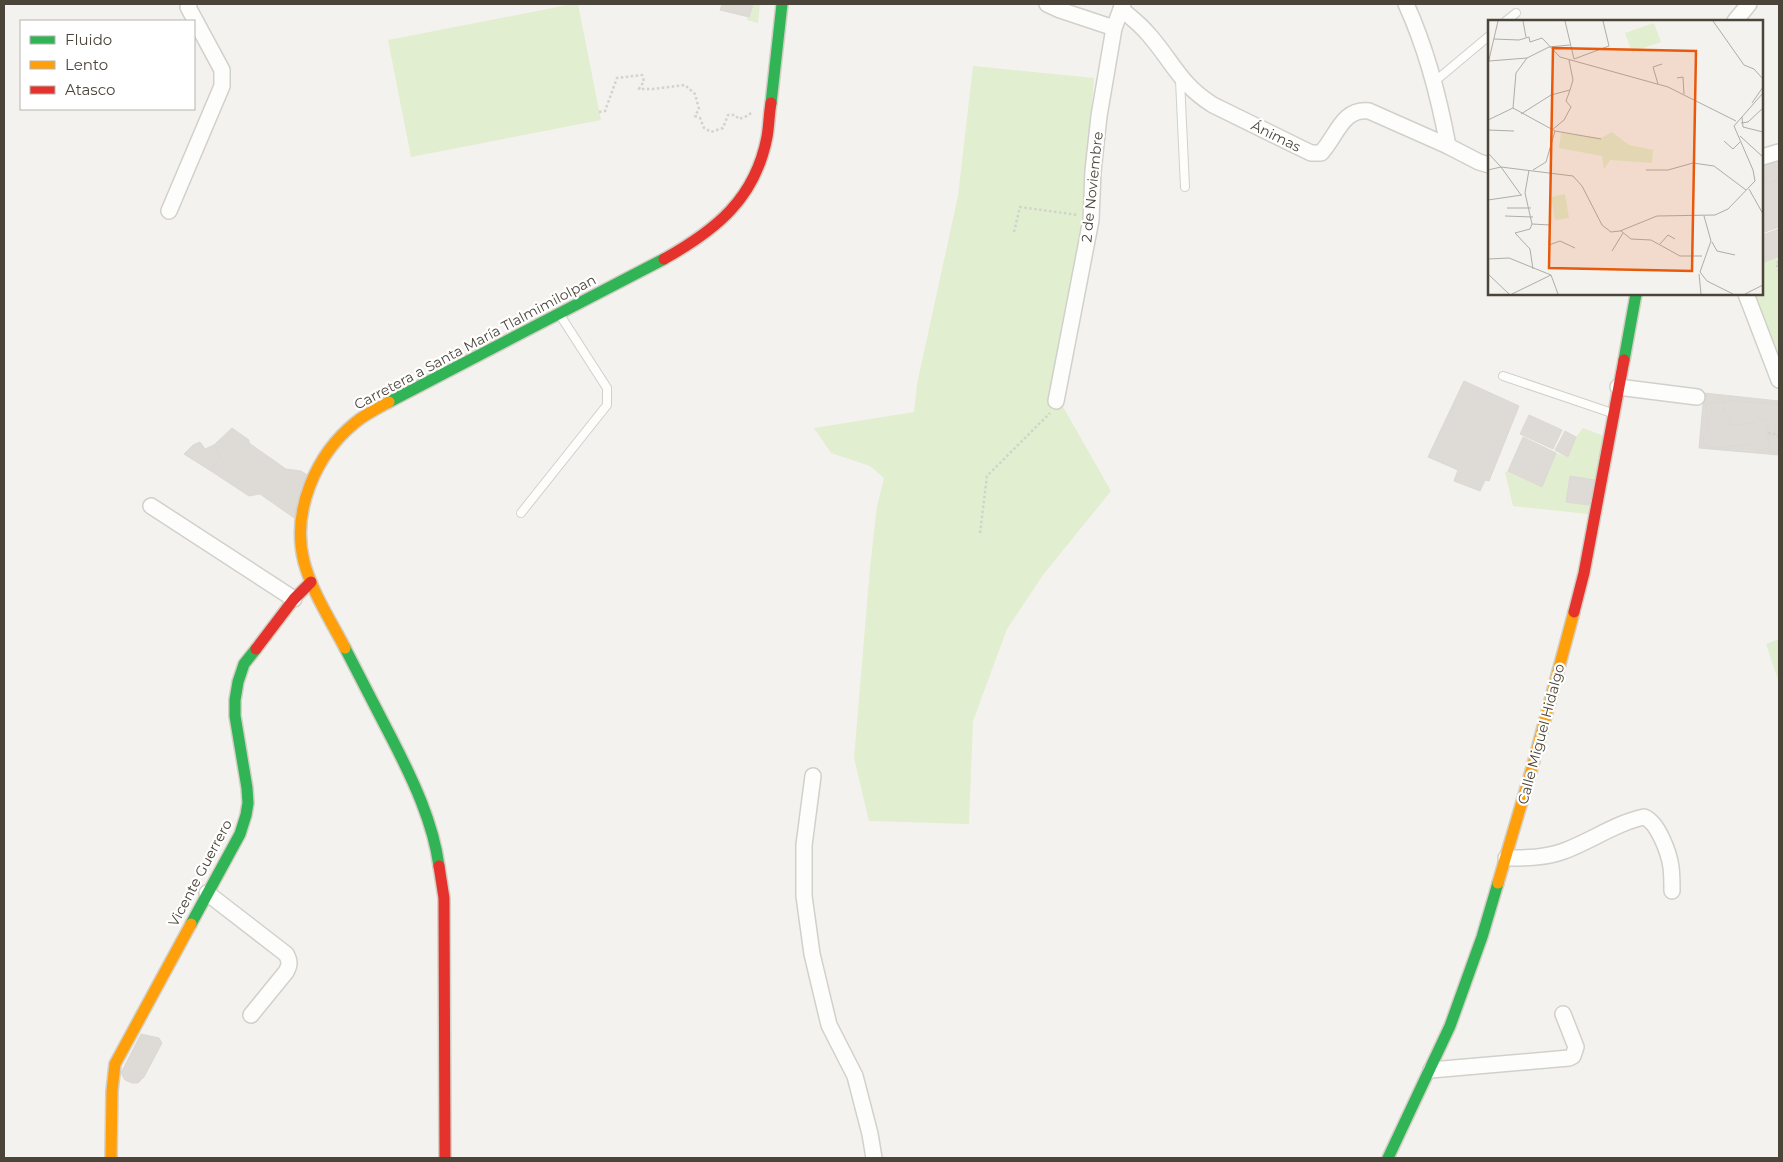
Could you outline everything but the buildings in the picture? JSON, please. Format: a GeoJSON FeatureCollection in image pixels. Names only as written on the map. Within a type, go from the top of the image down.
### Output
{"type":"FeatureCollection","features":[{"type":"Feature","properties":{"kind":"street"},"geometry":{"type":"LineString","coordinates":[[169,211],[222,86],[222,70],[188,7],[189,4]]}},
{"type":"Feature","properties":{"kind":"street","name":"Carretera a Santa María Tlalmimilolpan"},"geometry":{"type":"LineString","coordinates":[[445,1158],[444,898],[437,848],[419,796],[407,769],[311,582],[301,547],[301,516],[305,497],[313,477],[339,439],[353,424],[384,405],[669,256],[721,221],[738,203],[754,180],[763,155],[767,136],[782,4]]}},
{"type":"Feature","properties":{"kind":"street"},"geometry":{"type":"LineString","coordinates":[[1047,4],[1114,28]]}},
{"type":"Feature","properties":{"kind":"street"},"geometry":{"type":"LineString","coordinates":[[1406,4],[1429,61],[1448,146],[1488,165]]}},
{"type":"Feature","properties":{"kind":"street"},"geometry":{"type":"LineString","coordinates":[[1736,20],[1749,4]]}},
{"type":"Feature","properties":{"kind":"street","name":"2 de Noviembre"},"geometry":{"type":"LineString","coordinates":[[1056,401],[1091,220],[1093,171],[1099,116],[1114,28],[1122,6]]}},
{"type":"Feature","properties":{"kind":"street","name":"Ánimas"},"geometry":{"type":"LineString","coordinates":[[1122,6],[1150,35],[1180,78],[1196,93],[1213,105],[1311,153],[1321,153],[1346,118],[1354,112],[1361,110],[1369,111],[1448,146]]}},
{"type":"Feature","properties":{"kind":"street"},"geometry":{"type":"LineString","coordinates":[[1763,157],[1779,152]]}},
{"type":"Feature","properties":{"kind":"street","name":"Calle Miguel Hidalgo"},"geometry":{"type":"LineString","coordinates":[[1388,1158],[1430,1070],[1456,1008],[1482,936],[1506,858],[1584,573],[1612,413],[1636,295]]}},
{"type":"Feature","properties":{"kind":"street"},"geometry":{"type":"LineString","coordinates":[[1746,295],[1779,380]]}},
{"type":"Feature","properties":{"kind":"street"},"geometry":{"type":"LineString","coordinates":[[1618,387],[1697,397]]}},
{"type":"Feature","properties":{"kind":"street"},"geometry":{"type":"LineString","coordinates":[[151,506],[294,599]]}},
{"type":"Feature","properties":{"kind":"street","name":"Vicente Guerrero"},"geometry":{"type":"LineString","coordinates":[[111,1158],[112,1091],[115,1064],[240,834],[246,815],[248,802],[247,788],[235,716],[238,682],[244,664],[294,599],[311,582]]}},
{"type":"Feature","properties":{"kind":"street"},"geometry":{"type":"LineString","coordinates":[[813,776],[804,845],[804,896],[812,954],[829,1025],[855,1076],[870,1134],[874,1158]]}},
{"type":"Feature","properties":{"kind":"street"},"geometry":{"type":"LineString","coordinates":[[1506,858],[1540,856],[1564,851],[1644,817],[1654,824],[1668,852],[1672,891]]}},
{"type":"Feature","properties":{"kind":"street"},"geometry":{"type":"LineString","coordinates":[[207,893],[286,954],[289,960],[286,972],[251,1015]]}},
{"type":"Feature","properties":{"kind":"street"},"geometry":{"type":"LineString","coordinates":[[1430,1070],[1569,1058],[1573,1056],[1576,1047],[1563,1014]]}},
{"type":"Feature","properties":{"kind":"lane"},"geometry":{"type":"LineString","coordinates":[[1507,20],[1516,13]]}},
{"type":"Feature","properties":{"kind":"lane"},"geometry":{"type":"LineString","coordinates":[[1434,82],[1488,37]]}},
{"type":"Feature","properties":{"kind":"lane"},"geometry":{"type":"LineString","coordinates":[[1180,78],[1185,187]]}},
{"type":"Feature","properties":{"kind":"lane"},"geometry":{"type":"LineString","coordinates":[[521,513],[607,405],[607,388],[559,314]]}},
{"type":"Feature","properties":{"kind":"lane"},"geometry":{"type":"LineString","coordinates":[[1503,376],[1612,413]]}},
{"type":"Feature","properties":{"kind":"path"},"geometry":{"type":"LineString","coordinates":[[599,112],[605,111],[618,78],[642,75],[644,81],[639,89],[685,85],[695,94],[699,109],[695,116],[700,118],[704,128],[711,132],[723,128],[728,115],[735,115],[739,119],[747,116],[754,110],[770,108]]}},
{"type":"Feature","properties":{"kind":"path"},"geometry":{"type":"LineString","coordinates":[[1014,232],[1020,207],[1078,215],[1091,220]]}},
{"type":"Feature","properties":{"kind":"path"},"geometry":{"type":"LineString","coordinates":[[1779,262],[1776,263],[1779,271]]}},
{"type":"Feature","properties":{"kind":"path"},"geometry":{"type":"LineString","coordinates":[[980,533],[987,476],[1054,409],[1056,401]]}},
{"type":"Feature","properties":{"kind":"path"},"geometry":{"type":"LineString","coordinates":[[1768,433],[1779,437]]}},
{"type":"Feature","properties":{"kind":"green space"},"geometry":{"type":"Polygon","coordinates":[[[578,4],[601,120],[411,157],[388,40],[578,4]]]}},
{"type":"Feature","properties":{"kind":"green space"},"geometry":{"type":"Polygon","coordinates":[[[753,4],[760,4],[758,23],[747,20],[753,4]]]}},
{"type":"Feature","properties":{"kind":"green space"},"geometry":{"type":"Polygon","coordinates":[[[973,66],[1094,78],[1083,216],[1049,399],[1062,405],[1111,491],[1043,575],[1007,629],[973,721],[969,824],[869,821],[854,758],[870,568],[877,506],[884,478],[870,466],[831,453],[814,428],[914,412],[917,384],[958,196],[973,66]]]}},
{"type":"Feature","properties":{"kind":"green space"},"geometry":{"type":"Polygon","coordinates":[[[1779,256],[1779,362],[1752,295],[1763,295],[1763,263],[1779,256]]]}},
{"type":"Feature","properties":{"kind":"green space"},"geometry":{"type":"Polygon","coordinates":[[[1583,428],[1604,436],[1595,480],[1570,476],[1566,502],[1589,505],[1588,514],[1513,506],[1505,472],[1508,471],[1542,487],[1556,453],[1568,457],[1576,437],[1583,428]]]}},
{"type":"Feature","properties":{"kind":"green space"},"geometry":{"type":"Polygon","coordinates":[[[1779,639],[1779,683],[1766,644],[1779,639]]]}},
{"type":"Feature","properties":{"kind":"traffic: fast"},"geometry":{"type":"LineString","coordinates":[[771,103],[782,4]]}},
{"type":"Feature","properties":{"kind":"traffic: fast"},"geometry":{"type":"LineString","coordinates":[[389,402],[664,259]]}},
{"type":"Feature","properties":{"kind":"traffic: fast"},"geometry":{"type":"LineString","coordinates":[[1624,360],[1636,295]]}},
{"type":"Feature","properties":{"kind":"traffic: fast"},"geometry":{"type":"LineString","coordinates":[[345,648],[415,786],[432,833],[439,866]]}},
{"type":"Feature","properties":{"kind":"traffic: fast"},"geometry":{"type":"LineString","coordinates":[[191,924],[240,834],[246,815],[248,803],[247,788],[235,716],[235,700],[244,664],[256,649]]}},
{"type":"Feature","properties":{"kind":"traffic: fast"},"geometry":{"type":"LineString","coordinates":[[1388,1158],[1450,1026],[1482,937],[1498,883]]}},
{"type":"Feature","properties":{"kind":"traffic: slow"},"geometry":{"type":"LineString","coordinates":[[345,648],[307,573],[301,543],[301,523],[304,504],[310,485],[329,450],[360,419],[389,402]]}},
{"type":"Feature","properties":{"kind":"traffic: slow"},"geometry":{"type":"LineString","coordinates":[[1498,883],[1532,768],[1574,612]]}},
{"type":"Feature","properties":{"kind":"traffic: slow"},"geometry":{"type":"LineString","coordinates":[[111,1158],[112,1091],[115,1064],[191,924]]}},
{"type":"Feature","properties":{"kind":"traffic: jam"},"geometry":{"type":"LineString","coordinates":[[664,259],[716,224],[743,195],[761,159],[767,137],[771,103]]}},
{"type":"Feature","properties":{"kind":"traffic: jam"},"geometry":{"type":"LineString","coordinates":[[1574,612],[1584,573],[1624,360]]}},
{"type":"Feature","properties":{"kind":"traffic: jam"},"geometry":{"type":"LineString","coordinates":[[256,649],[294,599],[311,582]]}},
{"type":"Feature","properties":{"kind":"traffic: jam"},"geometry":{"type":"LineString","coordinates":[[439,866],[444,898],[445,1158]]}}]}
